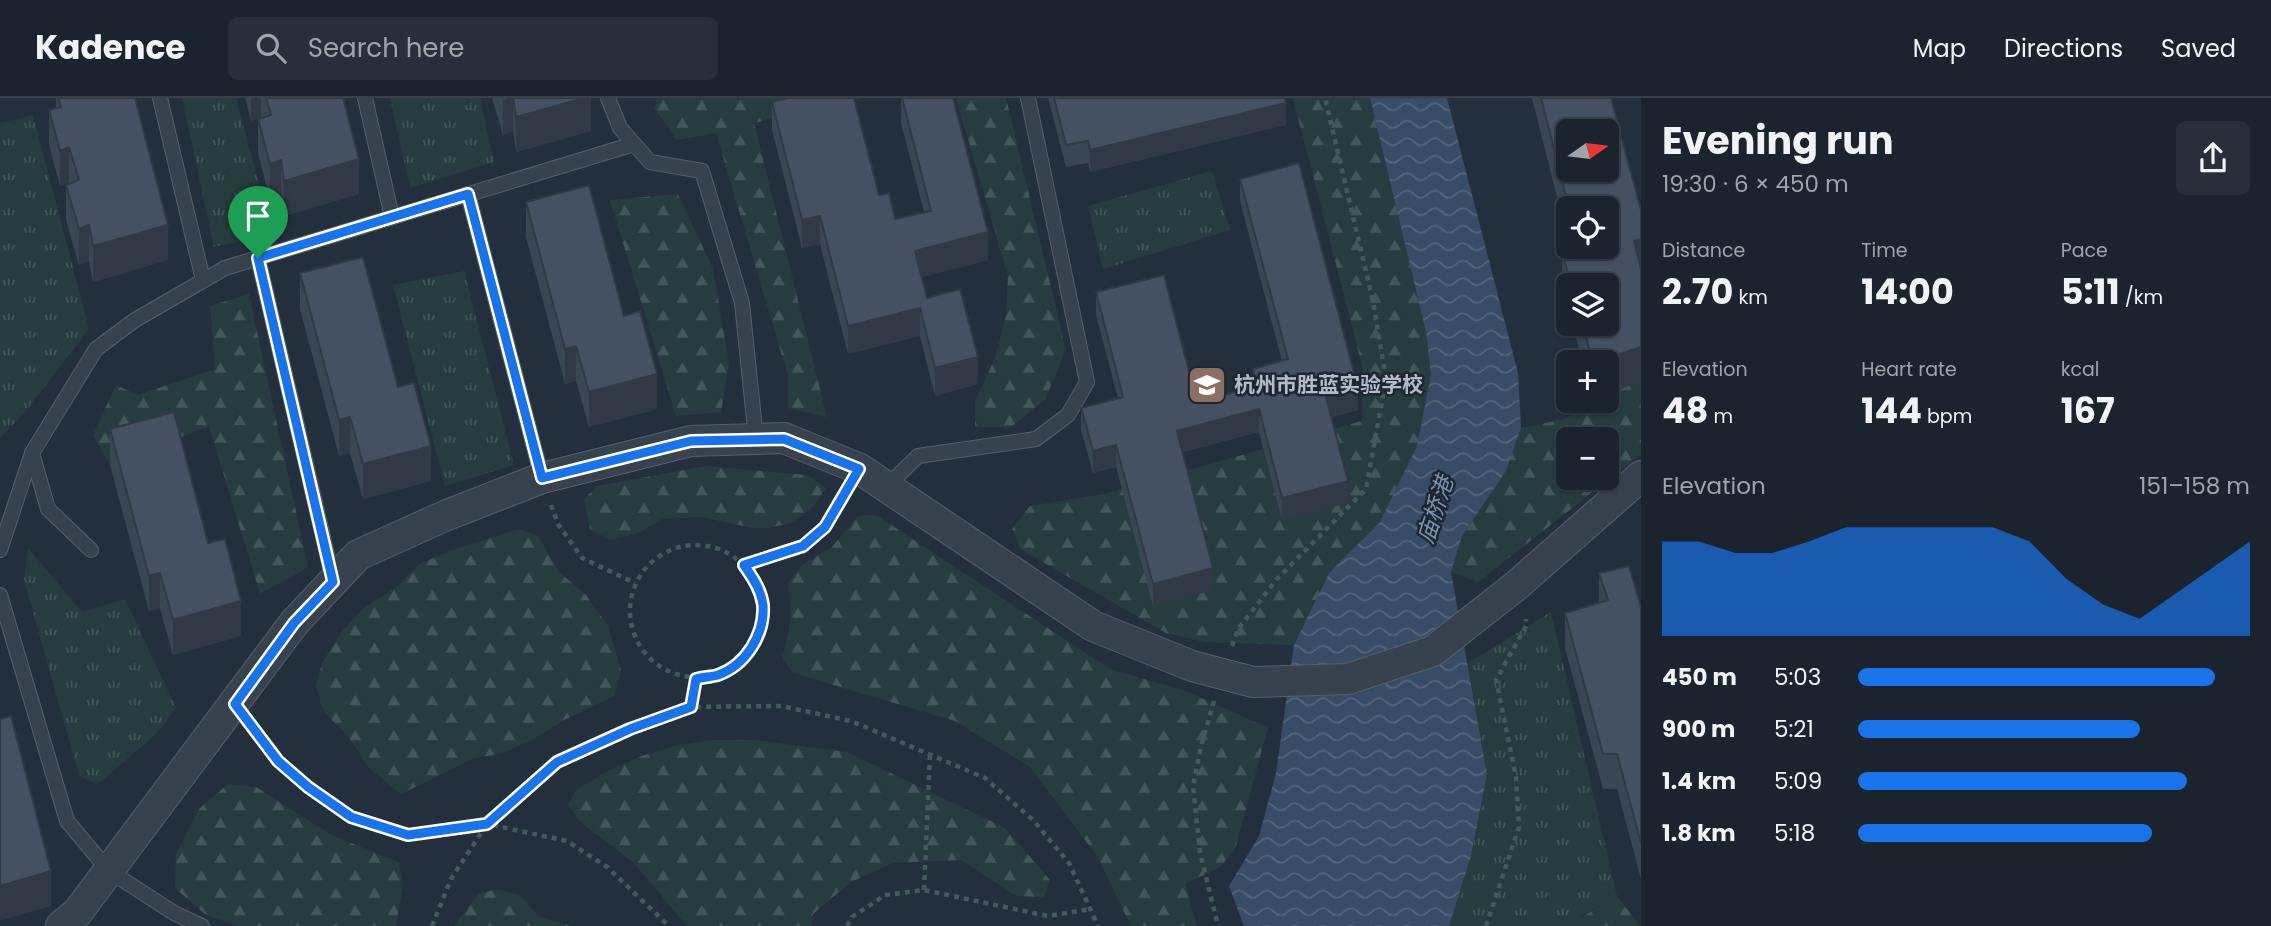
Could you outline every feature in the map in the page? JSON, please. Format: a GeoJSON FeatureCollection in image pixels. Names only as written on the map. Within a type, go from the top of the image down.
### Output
{"type":"FeatureCollection","features":[{"type":"Feature","properties":{"kind":"street"},"geometry":{"type":"LineString","coordinates":[[61,926],[77,913],[110,871],[294,623],[358,555],[447,515],[542,478],[691,441],[784,439],[859,469],[1093,626],[1192,666],[1253,682],[1349,680],[1433,651],[1528,576],[1641,477]]}},
{"type":"Feature","properties":{"kind":"lane"},"geometry":{"type":"LineString","coordinates":[[160,98],[204,280]]}},
{"type":"Feature","properties":{"kind":"lane"},"geometry":{"type":"LineString","coordinates":[[365,98],[392,217]]}},
{"type":"Feature","properties":{"kind":"lane"},"geometry":{"type":"LineString","coordinates":[[608,98],[620,128],[650,162],[702,171],[742,303],[756,439]]}},
{"type":"Feature","properties":{"kind":"lane"},"geometry":{"type":"LineString","coordinates":[[886,487],[918,456],[1036,439],[1068,415],[1087,382],[1028,98]]}},
{"type":"Feature","properties":{"kind":"lane"},"geometry":{"type":"LineString","coordinates":[[0,550],[32,453],[96,349],[135,320],[225,268],[634,144]]}},
{"type":"Feature","properties":{"kind":"lane"},"geometry":{"type":"LineString","coordinates":[[468,194],[542,478]]}},
{"type":"Feature","properties":{"kind":"lane"},"geometry":{"type":"LineString","coordinates":[[258,258],[333,582]]}},
{"type":"Feature","properties":{"kind":"lane"},"geometry":{"type":"LineString","coordinates":[[32,453],[48,509],[91,550]]}},
{"type":"Feature","properties":{"kind":"lane"},"geometry":{"type":"LineString","coordinates":[[0,595],[67,821],[110,871],[174,914],[202,926]]}},
{"type":"Feature","properties":{"kind":"path"},"geometry":{"type":"LineString","coordinates":[[1218,926],[1200,852],[1193,786],[1200,746],[1222,674],[1238,629],[1277,579],[1366,489],[1386,379],[1373,301],[1325,98]]}},
{"type":"Feature","properties":{"kind":"path"},"geometry":{"type":"LineString","coordinates":[[744,565],[803,546],[825,527],[859,469]]}},
{"type":"Feature","properties":{"kind":"path"},"geometry":{"type":"LineString","coordinates":[[542,478],[558,524],[582,558],[635,583]]}},
{"type":"Feature","properties":{"kind":"path"},"geometry":{"type":"LineString","coordinates":[[685,545],[706,545],[727,552],[744,565],[756,582],[763,604],[761,626],[753,647],[728,670],[718,675],[696,679],[673,675],[654,664],[639,647],[631,625],[629,604],[635,583],[647,565],[664,552],[685,545]]}},
{"type":"Feature","properties":{"kind":"path"},"geometry":{"type":"LineString","coordinates":[[1486,926],[1519,827],[1516,777],[1496,680],[1526,626],[1528,576]]}},
{"type":"Feature","properties":{"kind":"path"},"geometry":{"type":"LineString","coordinates":[[691,707],[696,679]]}},
{"type":"Feature","properties":{"kind":"path"},"geometry":{"type":"LineString","coordinates":[[235,704],[278,761],[308,787],[351,817],[408,835],[487,824],[567,841],[607,867],[670,926]]}},
{"type":"Feature","properties":{"kind":"path"},"geometry":{"type":"LineString","coordinates":[[432,926],[451,879],[487,824],[557,762],[630,729],[691,707],[781,706],[851,721],[985,778],[1032,820],[1069,863],[1098,926]]}},
{"type":"Feature","properties":{"kind":"path"},"geometry":{"type":"LineString","coordinates":[[924,890],[930,755]]}},
{"type":"Feature","properties":{"kind":"path"},"geometry":{"type":"LineString","coordinates":[[847,926],[852,917],[885,895],[924,890],[1048,916],[1091,909]]}},
{"type":"Feature","properties":{"kind":"green space"},"geometry":{"type":"Polygon","coordinates":[[[182,98],[236,98],[272,235],[214,247],[182,98]]]}},
{"type":"Feature","properties":{"kind":"green space"},"geometry":{"type":"Polygon","coordinates":[[[390,98],[480,98],[494,162],[410,188],[390,98]]]}},
{"type":"Feature","properties":{"kind":"green space"},"geometry":{"type":"Polygon","coordinates":[[[657,98],[860,98],[754,123],[827,417],[788,408],[788,376],[716,133],[677,140],[654,108],[657,98]]]}},
{"type":"Feature","properties":{"kind":"green space"},"geometry":{"type":"Polygon","coordinates":[[[956,98],[1006,98],[1066,350],[1045,400],[1011,427],[975,427],[975,401],[995,358],[1006,316],[1008,276],[956,98]]]}},
{"type":"Feature","properties":{"kind":"green space"},"geometry":{"type":"Polygon","coordinates":[[[1293,98],[1370,98],[1426,332],[1431,374],[1417,446],[1380,522],[1329,573],[1294,645],[1204,642],[1166,633],[1020,549],[1012,529],[1030,506],[1104,494],[1362,421],[1363,369],[1293,98]]]}},
{"type":"Feature","properties":{"kind":"green space"},"geometry":{"type":"Polygon","coordinates":[[[33,115],[89,329],[26,411],[0,438],[0,123],[33,115]]]}},
{"type":"Feature","properties":{"kind":"green space"},"geometry":{"type":"Polygon","coordinates":[[[1212,171],[1230,230],[1103,269],[1088,206],[1212,171]]]}},
{"type":"Feature","properties":{"kind":"green space"},"geometry":{"type":"Polygon","coordinates":[[[678,194],[713,269],[729,363],[721,412],[676,416],[610,200],[678,194]]]}},
{"type":"Feature","properties":{"kind":"green space"},"geometry":{"type":"Polygon","coordinates":[[[464,271],[514,465],[445,486],[393,285],[464,271]]]}},
{"type":"Feature","properties":{"kind":"green space"},"geometry":{"type":"Polygon","coordinates":[[[249,294],[308,567],[260,594],[209,426],[110,465],[93,435],[116,385],[138,395],[215,369],[210,306],[249,294]]]}},
{"type":"Feature","properties":{"kind":"green space"},"geometry":{"type":"Polygon","coordinates":[[[1641,373],[1641,454],[1619,471],[1619,427],[1556,427],[1556,490],[1595,490],[1478,582],[1451,572],[1461,538],[1506,471],[1521,428],[1565,419],[1575,413],[1619,413],[1619,387],[1641,373]]]}},
{"type":"Feature","properties":{"kind":"green space"},"geometry":{"type":"Polygon","coordinates":[[[706,466],[807,475],[826,488],[810,510],[791,523],[769,528],[753,528],[701,517],[662,519],[638,533],[610,540],[590,529],[584,499],[597,486],[706,466]]]}},
{"type":"Feature","properties":{"kind":"green space"},"geometry":{"type":"Polygon","coordinates":[[[876,515],[1110,669],[1186,691],[1268,728],[1235,849],[1220,867],[1185,884],[1197,926],[1131,926],[1097,856],[1029,766],[955,721],[793,673],[782,658],[790,621],[788,583],[802,565],[831,548],[858,516],[876,515]]]}},
{"type":"Feature","properties":{"kind":"green space"},"geometry":{"type":"Polygon","coordinates":[[[519,529],[538,536],[559,572],[586,595],[608,626],[621,670],[614,696],[564,720],[532,740],[500,754],[474,758],[401,794],[369,768],[348,736],[324,712],[316,686],[322,663],[343,630],[363,609],[399,585],[419,564],[455,549],[519,529]]]}},
{"type":"Feature","properties":{"kind":"green space"},"geometry":{"type":"Polygon","coordinates":[[[28,548],[82,612],[125,599],[176,708],[158,732],[97,785],[79,775],[24,580],[28,548]]]}},
{"type":"Feature","properties":{"kind":"green space"},"geometry":{"type":"Polygon","coordinates":[[[1551,612],[1617,896],[1580,917],[1583,926],[1449,926],[1471,856],[1487,774],[1468,663],[1551,612]]]}},
{"type":"Feature","properties":{"kind":"green space"},"geometry":{"type":"Polygon","coordinates":[[[712,740],[755,740],[847,752],[1005,828],[1050,880],[1044,897],[1016,896],[961,860],[893,863],[851,882],[813,914],[811,926],[687,926],[634,863],[580,822],[568,805],[576,790],[607,771],[677,745],[712,740]]]}},
{"type":"Feature","properties":{"kind":"green space"},"geometry":{"type":"Polygon","coordinates":[[[228,784],[256,787],[331,835],[399,862],[403,887],[396,926],[236,926],[205,914],[175,888],[176,854],[199,809],[228,784]]]}},
{"type":"Feature","properties":{"kind":"green space"},"geometry":{"type":"Polygon","coordinates":[[[496,889],[520,895],[538,916],[571,926],[454,926],[478,894],[496,889]]]}},
{"type":"Feature","properties":{"kind":"green space"},"geometry":{"type":"Polygon","coordinates":[[[1617,896],[1640,926],[1583,926],[1580,918],[1617,896]]]}},
{"type":"Feature","properties":{"kind":"water","name":"庙桥港"},"geometry":{"type":"Polygon","coordinates":[[[1370,98],[1447,98],[1518,373],[1521,428],[1506,471],[1462,536],[1451,572],[1487,774],[1471,856],[1449,926],[1244,926],[1229,886],[1259,836],[1276,773],[1294,645],[1329,573],[1380,522],[1417,446],[1431,374],[1426,332],[1370,98]]]}},
{"type":"Feature","properties":{"kind":"building"},"geometry":{"type":"Polygon","coordinates":[[[58,98],[135,98],[168,225],[93,246],[89,225],[79,229],[66,185],[79,180],[69,147],[60,151],[49,110],[61,107],[58,98]]]}},
{"type":"Feature","properties":{"kind":"building"},"geometry":{"type":"Polygon","coordinates":[[[266,98],[343,98],[359,159],[284,181],[281,160],[270,164],[258,119],[271,115],[266,98]]]}},
{"type":"Feature","properties":{"kind":"building"},"geometry":{"type":"Polygon","coordinates":[[[513,98],[584,98],[516,117],[513,98]]]}},
{"type":"Feature","properties":{"kind":"building"},"geometry":{"type":"Polygon","coordinates":[[[788,98],[854,98],[879,195],[889,193],[895,219],[931,211],[902,98],[953,98],[988,232],[915,251],[927,298],[960,289],[978,357],[935,368],[920,308],[848,326],[820,216],[802,220],[772,102],[788,98]]]}},
{"type":"Feature","properties":{"kind":"building"},"geometry":{"type":"Polygon","coordinates":[[[1054,98],[1285,98],[1286,103],[1090,150],[1088,141],[1066,145],[1054,98]]]}},
{"type":"Feature","properties":{"kind":"building"},"geometry":{"type":"Polygon","coordinates":[[[1541,98],[1611,98],[1617,119],[1556,119],[1556,157],[1541,98]]]}},
{"type":"Feature","properties":{"kind":"building"},"geometry":{"type":"Polygon","coordinates":[[[1619,128],[1641,210],[1641,239],[1634,241],[1641,269],[1641,347],[1619,354],[1619,350],[1590,350],[1585,336],[1619,336],[1619,273],[1568,273],[1564,259],[1619,259],[1619,196],[1566,196],[1562,182],[1619,182],[1619,128]]]}},
{"type":"Feature","properties":{"kind":"building"},"geometry":{"type":"Polygon","coordinates":[[[1299,163],[1358,388],[1326,397],[1348,481],[1282,498],[1259,409],[1177,431],[1213,568],[1153,584],[1116,445],[1093,451],[1081,408],[1123,397],[1096,292],[1164,275],[1197,402],[1257,386],[1253,369],[1288,359],[1240,179],[1299,163]]]}},
{"type":"Feature","properties":{"kind":"building"},"geometry":{"type":"Polygon","coordinates":[[[589,185],[624,316],[640,311],[657,374],[589,392],[576,346],[565,349],[526,202],[589,185]]]}},
{"type":"Feature","properties":{"kind":"building"},"geometry":{"type":"Polygon","coordinates":[[[363,257],[398,387],[414,383],[431,446],[363,464],[350,417],[339,420],[300,273],[363,257]]]}},
{"type":"Feature","properties":{"kind":"building"},"geometry":{"type":"Polygon","coordinates":[[[174,412],[208,543],[225,539],[241,601],[173,620],[160,573],[149,576],[110,429],[174,412]]]}},
{"type":"Feature","properties":{"kind":"building"},"geometry":{"type":"Polygon","coordinates":[[[1629,566],[1641,607],[1641,843],[1617,754],[1603,754],[1565,613],[1608,600],[1599,573],[1629,566]]]}},
{"type":"Feature","properties":{"kind":"building"},"geometry":{"type":"Polygon","coordinates":[[[11,716],[51,871],[0,886],[0,719],[11,716]]]}},
{"type":"Feature","properties":{"kind":"place","name":"杭州市胜蓝实验学校"},"geometry":{"type":"Point","coordinates":[1207,385]}},
{"type":"Feature","properties":{"kind":"route"},"geometry":{"type":"LineString","coordinates":[[468,194],[542,478],[691,441],[784,439],[859,469],[825,527],[803,546],[744,565],[756,582],[763,604],[761,626],[753,647],[737,664],[718,675],[696,679],[691,707],[630,729],[557,762],[487,824],[408,835],[351,817],[308,787],[278,761],[235,704],[294,623],[333,582],[258,258],[468,194]]}}]}
